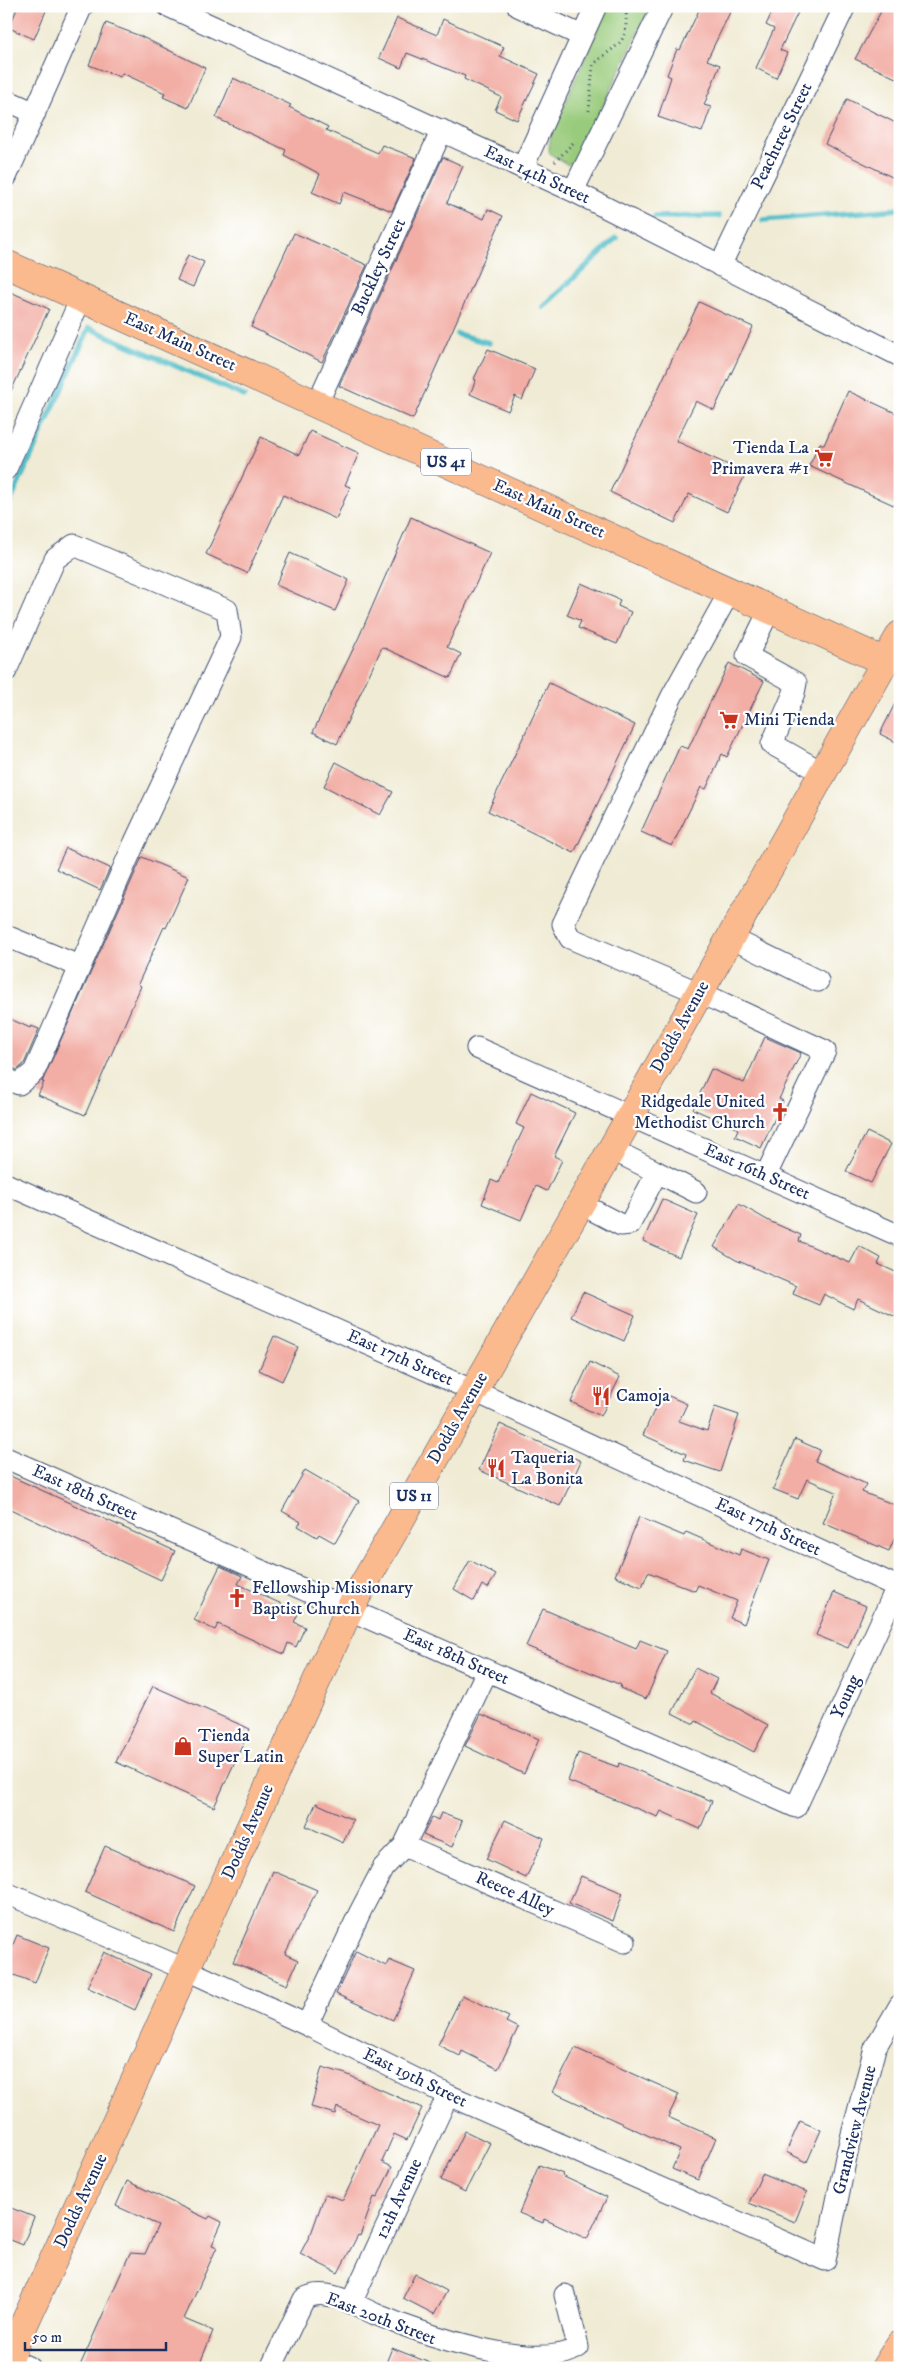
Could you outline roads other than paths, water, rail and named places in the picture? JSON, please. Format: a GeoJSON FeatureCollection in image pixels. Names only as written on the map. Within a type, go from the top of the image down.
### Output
{"type":"FeatureCollection","features":[{"type":"Feature","properties":{"kind":"main road","name":"East Main Street"},"geometry":{"type":"LineString","coordinates":[[6,264],[893,665]]}},
{"type":"Feature","properties":{"kind":"main road","name":"Dodds Avenue"},"geometry":{"type":"LineString","coordinates":[[13,2362],[349,1610],[581,1204],[729,937],[823,773],[893,665],[900,635]]}},
{"type":"Feature","properties":{"kind":"main road"},"geometry":{"type":"LineString","coordinates":[[885,2368],[900,2344]]}},
{"type":"Feature","properties":{"kind":"street"},"geometry":{"type":"LineString","coordinates":[[6,177],[82,6]]}},
{"type":"Feature","properties":{"kind":"street","name":"East 14th Street"},"geometry":{"type":"LineString","coordinates":[[168,6],[523,167],[900,356]]}},
{"type":"Feature","properties":{"kind":"street"},"geometry":{"type":"LineString","coordinates":[[518,6],[582,36]]}},
{"type":"Feature","properties":{"kind":"street"},"geometry":{"type":"LineString","coordinates":[[523,167],[596,6]]}},
{"type":"Feature","properties":{"kind":"street"},"geometry":{"type":"LineString","coordinates":[[573,191],[663,6]]}},
{"type":"Feature","properties":{"kind":"street","name":"Peachtree Street"},"geometry":{"type":"LineString","coordinates":[[720,266],[845,6]]}},
{"type":"Feature","properties":{"kind":"street"},"geometry":{"type":"LineString","coordinates":[[6,100],[35,113]]}},
{"type":"Feature","properties":{"kind":"street","name":"Buckley Street"},"geometry":{"type":"LineString","coordinates":[[317,404],[442,130]]}},
{"type":"Feature","properties":{"kind":"street"},"geometry":{"type":"LineString","coordinates":[[7,465],[80,298]]}},
{"type":"Feature","properties":{"kind":"street"},"geometry":{"type":"LineString","coordinates":[[6,1079],[18,1084],[34,1072],[79,966],[231,637],[227,610],[74,545],[55,559],[9,659]]}},
{"type":"Feature","properties":{"kind":"street"},"geometry":{"type":"LineString","coordinates":[[730,591],[672,696],[563,924],[570,938],[699,993],[825,1052],[766,1175]]}},
{"type":"Feature","properties":{"kind":"street"},"geometry":{"type":"LineString","coordinates":[[770,609],[747,656],[796,683],[794,693],[772,744],[823,773]]}},
{"type":"Feature","properties":{"kind":"street"},"geometry":{"type":"LineString","coordinates":[[6,936],[79,966]]}},
{"type":"Feature","properties":{"kind":"street"},"geometry":{"type":"LineString","coordinates":[[729,937],[818,981]]}},
{"type":"Feature","properties":{"kind":"street","name":"East 16th Street"},"geometry":{"type":"LineString","coordinates":[[477,1048],[900,1236]]}},
{"type":"Feature","properties":{"kind":"street"},"geometry":{"type":"LineString","coordinates":[[612,1149],[696,1192]]}},
{"type":"Feature","properties":{"kind":"street"},"geometry":{"type":"LineString","coordinates":[[581,1204],[621,1225],[630,1224],[654,1180],[653,1170]]}},
{"type":"Feature","properties":{"kind":"street","name":"East 17th Street"},"geometry":{"type":"LineString","coordinates":[[6,1184],[474,1391],[898,1588]]}},
{"type":"Feature","properties":{"kind":"street","name":"East 18th Street"},"geometry":{"type":"LineString","coordinates":[[6,1458],[796,1807]]}},
{"type":"Feature","properties":{"kind":"street","name":"Young"},"geometry":{"type":"LineString","coordinates":[[796,1807],[898,1588]]}},
{"type":"Feature","properties":{"kind":"street"},"geometry":{"type":"LineString","coordinates":[[307,2025],[379,1876],[404,1846],[487,1671]]}},
{"type":"Feature","properties":{"kind":"street","name":"Reece Alley"},"geometry":{"type":"LineString","coordinates":[[404,1846],[625,1942]]}},
{"type":"Feature","properties":{"kind":"street","name":"East 19th Street"},"geometry":{"type":"LineString","coordinates":[[6,1893],[187,1970],[307,2025],[448,2095],[825,2260]]}},
{"type":"Feature","properties":{"kind":"street","name":"Grandview Avenue"},"geometry":{"type":"LineString","coordinates":[[825,2260],[846,2157],[875,2048],[900,2005]]}},
{"type":"Feature","properties":{"kind":"street","name":"12th Avenue"},"geometry":{"type":"LineString","coordinates":[[351,2303],[448,2095]]}},
{"type":"Feature","properties":{"kind":"street","name":"East 20th Street"},"geometry":{"type":"LineString","coordinates":[[271,2368],[304,2299],[312,2294],[325,2295],[351,2303],[459,2350],[503,2362],[536,2367],[555,2364],[570,2356],[578,2347],[565,2295]]}},
{"type":"Feature","properties":{"kind":"waterway"},"geometry":{"type":"LineString","coordinates":[[763,220],[900,209]]}},
{"type":"Feature","properties":{"kind":"waterway"},"geometry":{"type":"LineString","coordinates":[[655,217],[719,216]]}},
{"type":"Feature","properties":{"kind":"waterway"},"geometry":{"type":"LineString","coordinates":[[543,307],[616,238]]}},
{"type":"Feature","properties":{"kind":"waterway"},"geometry":{"type":"LineString","coordinates":[[6,511],[89,328],[244,396]]}},
{"type":"Feature","properties":{"kind":"waterway"},"geometry":{"type":"LineString","coordinates":[[457,334],[489,343]]}},
{"type":"Feature","properties":{"kind":"place","name":"Tienda La Primavera #1"},"geometry":{"type":"Point","coordinates":[824,458]}},
{"type":"Feature","properties":{"kind":"place","name":"Mini Tienda"},"geometry":{"type":"Point","coordinates":[729,720]}},
{"type":"Feature","properties":{"kind":"place","name":"Ridgedale United Methodist Church"},"geometry":{"type":"Point","coordinates":[780,1112]}},
{"type":"Feature","properties":{"kind":"place","name":"Camoja"},"geometry":{"type":"Point","coordinates":[601,1396]}},
{"type":"Feature","properties":{"kind":"place","name":"Taqueria La Bonita"},"geometry":{"type":"Point","coordinates":[496,1468]}},
{"type":"Feature","properties":{"kind":"place","name":"Fellowship Missionary Baptist Church"},"geometry":{"type":"Point","coordinates":[237,1598]}},
{"type":"Feature","properties":{"kind":"place","name":"Tienda Super Latin"},"geometry":{"type":"Point","coordinates":[183,1746]}}]}
